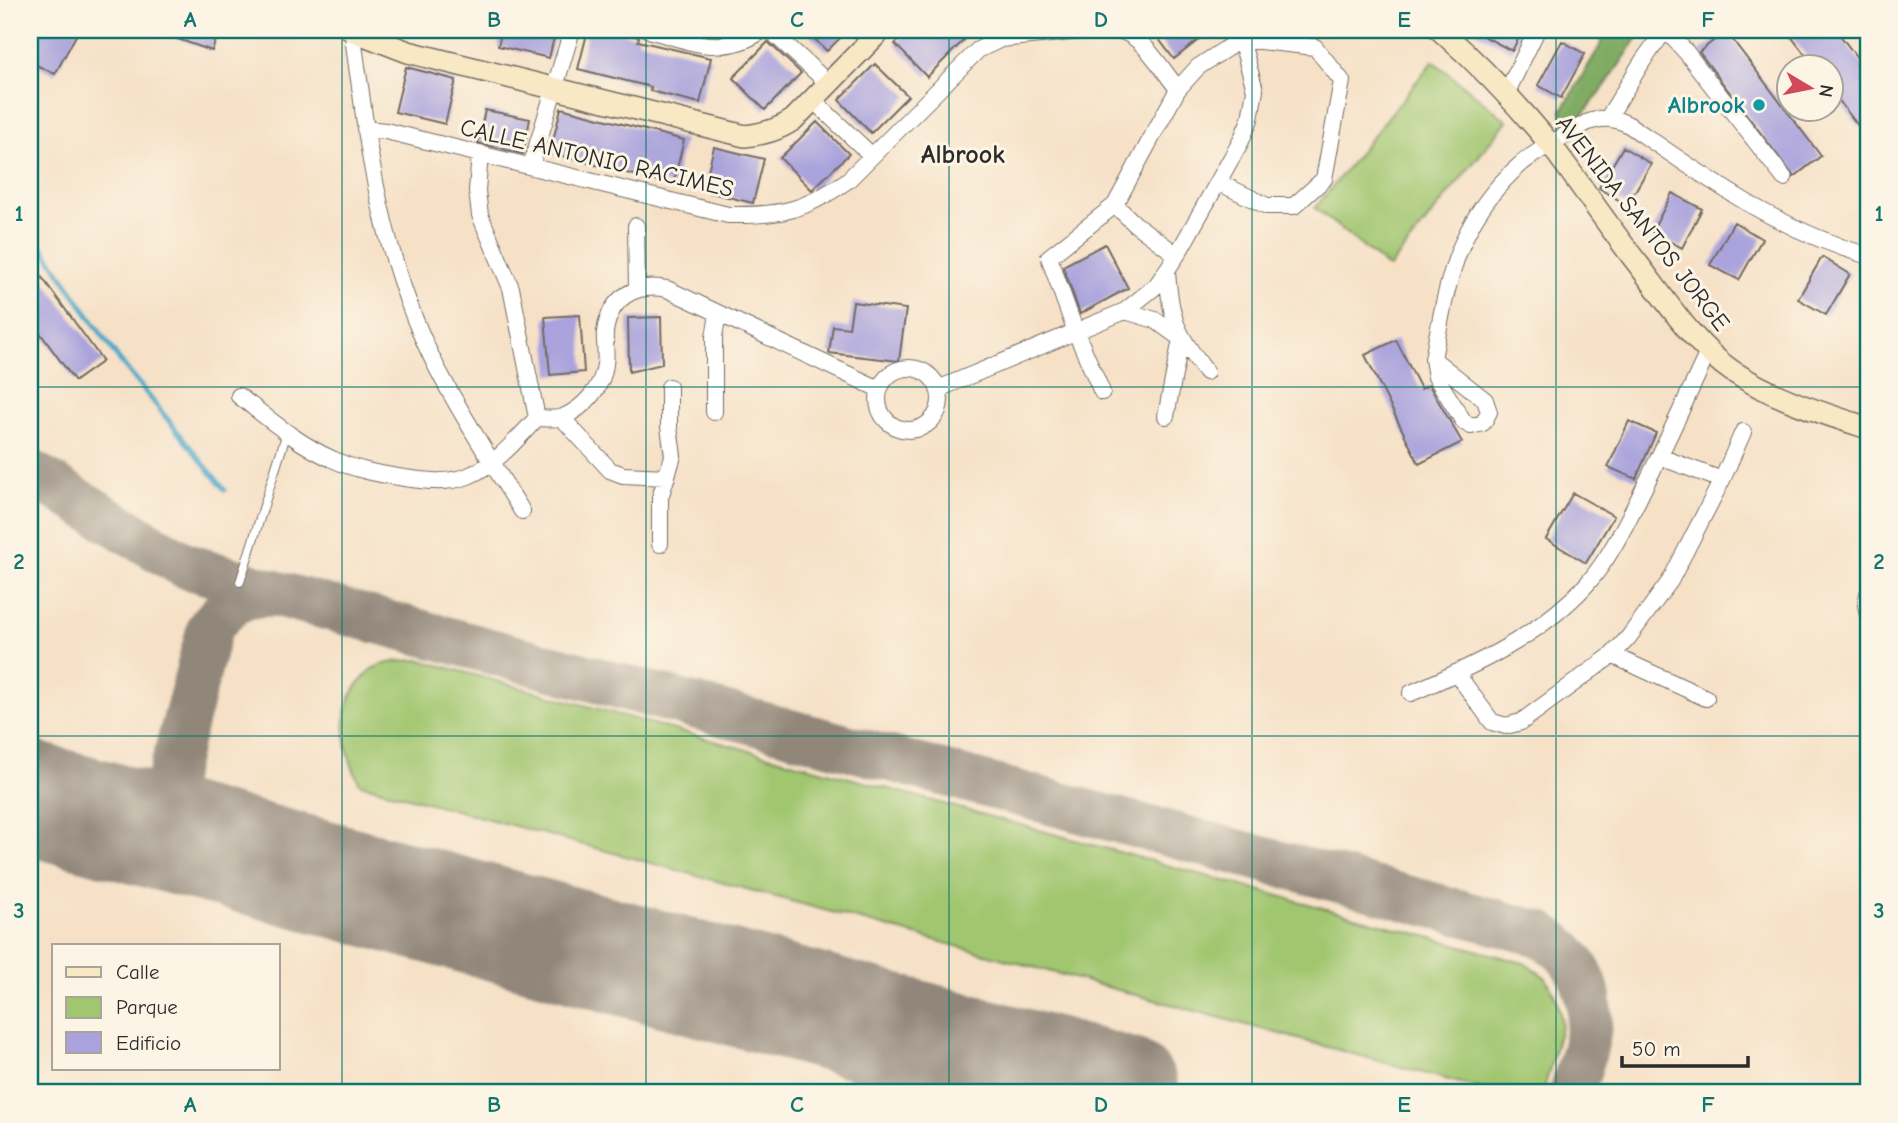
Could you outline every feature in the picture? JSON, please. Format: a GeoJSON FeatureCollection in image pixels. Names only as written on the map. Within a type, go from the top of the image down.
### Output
{"type":"FeatureCollection","features":[{"type":"Feature","properties":{"kind":"main road"},"geometry":{"type":"LineString","coordinates":[[352,30],[408,52],[745,136],[762,135],[780,128],[813,100],[881,30]]}},
{"type":"Feature","properties":{"kind":"main road","name":"AVENIDA SANTOS JORGE"},"geometry":{"type":"LineString","coordinates":[[1440,30],[1506,94],[1550,145],[1615,234],[1708,352],[1732,370],[1771,392],[1816,411],[1868,428]]}},
{"type":"Feature","properties":{"kind":"street"},"geometry":{"type":"LineString","coordinates":[[352,30],[365,129],[382,216],[409,303],[445,383],[522,511]]}},
{"type":"Feature","properties":{"kind":"street"},"geometry":{"type":"LineString","coordinates":[[531,166],[572,30]]}},
{"type":"Feature","properties":{"kind":"street"},"geometry":{"type":"LineString","coordinates":[[649,30],[716,46],[740,43],[764,30]]}},
{"type":"Feature","properties":{"kind":"street"},"geometry":{"type":"LineString","coordinates":[[770,30],[829,84]]}},
{"type":"Feature","properties":{"kind":"street","name":"CALLE ANTONIO RACIMES"},"geometry":{"type":"LineString","coordinates":[[365,129],[386,131],[480,153],[728,215],[769,215],[798,209],[826,196],[848,180],[978,50],[1001,39],[1091,30]]}},
{"type":"Feature","properties":{"kind":"street"},"geometry":{"type":"LineString","coordinates":[[1118,30],[1138,41],[1178,89]]}},
{"type":"Feature","properties":{"kind":"street"},"geometry":{"type":"LineString","coordinates":[[1506,94],[1537,30]]}},
{"type":"Feature","properties":{"kind":"street"},"geometry":{"type":"LineString","coordinates":[[1608,118],[1665,30],[1686,52],[1784,178]]}},
{"type":"Feature","properties":{"kind":"street"},"geometry":{"type":"LineString","coordinates":[[938,389],[1125,310],[1141,299],[1167,272],[1241,141],[1250,119],[1255,90],[1237,34]]}},
{"type":"Feature","properties":{"kind":"street"},"geometry":{"type":"LineString","coordinates":[[1102,392],[1075,330],[1049,257],[1115,205],[1178,89],[1198,67],[1237,34],[1315,47],[1342,81],[1324,179],[1294,206],[1267,206],[1218,182]]}},
{"type":"Feature","properties":{"kind":"street"},"geometry":{"type":"LineString","coordinates":[[813,100],[872,156]]}},
{"type":"Feature","properties":{"kind":"street"},"geometry":{"type":"LineString","coordinates":[[1433,359],[1448,279],[1467,230],[1497,187],[1524,162],[1586,123],[1608,118],[1629,125],[1724,190],[1770,217],[1826,242],[1868,256]]}},
{"type":"Feature","properties":{"kind":"street"},"geometry":{"type":"LineString","coordinates":[[480,153],[477,191],[480,215],[511,288],[537,418]]}},
{"type":"Feature","properties":{"kind":"street"},"geometry":{"type":"LineString","coordinates":[[1115,205],[1135,224],[1177,255]]}},
{"type":"Feature","properties":{"kind":"street"},"geometry":{"type":"LineString","coordinates":[[636,226],[637,288]]}},
{"type":"Feature","properties":{"kind":"street"},"geometry":{"type":"LineString","coordinates":[[1166,416],[1181,339],[1171,309],[1167,272]]}},
{"type":"Feature","properties":{"kind":"street"},"geometry":{"type":"LineString","coordinates":[[239,396],[287,432],[342,463],[366,471],[430,482],[467,477],[492,462],[537,418],[562,418],[587,400],[599,385],[605,366],[604,338],[608,319],[621,300],[637,288],[667,289],[879,389]]}},
{"type":"Feature","properties":{"kind":"street"},"geometry":{"type":"LineString","coordinates":[[1125,310],[1155,320],[1181,339],[1206,372]]}},
{"type":"Feature","properties":{"kind":"street"},"geometry":{"type":"LineString","coordinates":[[714,412],[714,337],[718,314]]}},
{"type":"Feature","properties":{"kind":"street"},"geometry":{"type":"LineString","coordinates":[[1411,693],[1457,674],[1521,639],[1559,610],[1588,583],[1615,544],[1660,457],[1708,352]]}},
{"type":"Feature","properties":{"kind":"street"},"geometry":{"type":"LineString","coordinates":[[909,368],[927,374],[938,389],[938,410],[924,427],[904,430],[893,427],[879,411],[879,389],[890,374],[909,368]]}},
{"type":"Feature","properties":{"kind":"street"},"geometry":{"type":"LineString","coordinates":[[660,544],[660,498],[673,456],[669,426],[669,387]]}},
{"type":"Feature","properties":{"kind":"street"},"geometry":{"type":"LineString","coordinates":[[562,418],[610,470],[623,475],[667,477]]}},
{"type":"Feature","properties":{"kind":"street"},"geometry":{"type":"LineString","coordinates":[[1457,674],[1492,722],[1506,726],[1521,722],[1612,655],[1628,638],[1670,581],[1723,480],[1743,432]]}},
{"type":"Feature","properties":{"kind":"street"},"geometry":{"type":"LineString","coordinates":[[1660,457],[1723,480]]}},
{"type":"Feature","properties":{"kind":"street"},"geometry":{"type":"LineString","coordinates":[[1868,593],[1868,614]]}},
{"type":"Feature","properties":{"kind":"street"},"geometry":{"type":"LineString","coordinates":[[1612,655],[1706,698]]}},
{"type":"Feature","properties":{"kind":"lane"},"geometry":{"type":"LineString","coordinates":[[240,582],[287,432]]}},
{"type":"Feature","properties":{"kind":"green space"},"geometry":{"type":"Polygon","coordinates":[[[1604,30],[1643,30],[1565,138],[1562,110],[1600,46],[1604,30]]]}},
{"type":"Feature","properties":{"kind":"green space"},"geometry":{"type":"Polygon","coordinates":[[[1433,61],[1507,121],[1389,268],[1315,208],[1433,61]]]}},
{"type":"Feature","properties":{"kind":"green space"},"geometry":{"type":"Polygon","coordinates":[[[420,660],[1527,964],[1546,978],[1557,1001],[1562,1023],[1543,1093],[1497,1093],[360,784],[346,745],[345,718],[353,692],[377,666],[420,660]]]}},
{"type":"Feature","properties":{"kind":"building"},"geometry":{"type":"Polygon","coordinates":[[[30,30],[79,30],[55,74],[30,62],[30,30]]]}},
{"type":"Feature","properties":{"kind":"building"},"geometry":{"type":"Polygon","coordinates":[[[158,30],[219,30],[212,51],[158,30]]]}},
{"type":"Feature","properties":{"kind":"building"},"geometry":{"type":"Polygon","coordinates":[[[502,30],[556,30],[549,58],[498,46],[502,30]]]}},
{"type":"Feature","properties":{"kind":"building"},"geometry":{"type":"Polygon","coordinates":[[[588,30],[610,30],[639,37],[638,41],[711,58],[700,103],[650,91],[651,87],[578,69],[588,30]]]}},
{"type":"Feature","properties":{"kind":"building"},"geometry":{"type":"Polygon","coordinates":[[[805,30],[848,30],[827,51],[805,30]]]}},
{"type":"Feature","properties":{"kind":"building"},"geometry":{"type":"Polygon","coordinates":[[[910,30],[953,30],[964,40],[927,77],[895,44],[910,30]]]}},
{"type":"Feature","properties":{"kind":"building"},"geometry":{"type":"Polygon","coordinates":[[[1152,30],[1211,30],[1174,59],[1152,30]]]}},
{"type":"Feature","properties":{"kind":"building"},"geometry":{"type":"Polygon","coordinates":[[[1472,30],[1523,30],[1512,51],[1472,30]]]}},
{"type":"Feature","properties":{"kind":"building","name":"Albrook"},"geometry":{"type":"Polygon","coordinates":[[[1786,30],[1836,30],[1868,72],[1868,121],[1859,127],[1846,110],[1846,52],[1803,52],[1786,30]]]}},
{"type":"Feature","properties":{"kind":"building","name":"Albrook"},"geometry":{"type":"Polygon","coordinates":[[[1726,31],[1776,97],[1776,122],[1795,122],[1821,156],[1794,177],[1699,52],[1726,31]]]}},
{"type":"Feature","properties":{"kind":"building"},"geometry":{"type":"Polygon","coordinates":[[[1562,41],[1585,54],[1561,98],[1538,85],[1562,41]]]}},
{"type":"Feature","properties":{"kind":"building"},"geometry":{"type":"Polygon","coordinates":[[[768,42],[801,73],[765,110],[733,78],[768,42]]]}},
{"type":"Feature","properties":{"kind":"building"},"geometry":{"type":"Polygon","coordinates":[[[875,64],[908,96],[871,133],[839,100],[875,64]]]}},
{"type":"Feature","properties":{"kind":"building"},"geometry":{"type":"Polygon","coordinates":[[[406,67],[456,80],[445,124],[395,112],[406,67]]]}},
{"type":"Feature","properties":{"kind":"building"},"geometry":{"type":"Polygon","coordinates":[[[561,108],[684,140],[673,185],[550,153],[561,108]]]}},
{"type":"Feature","properties":{"kind":"building"},"geometry":{"type":"Polygon","coordinates":[[[485,110],[530,119],[523,154],[478,143],[485,110]]]}},
{"type":"Feature","properties":{"kind":"building"},"geometry":{"type":"Polygon","coordinates":[[[817,122],[849,154],[812,190],[780,158],[817,122]]]}},
{"type":"Feature","properties":{"kind":"building"},"geometry":{"type":"Polygon","coordinates":[[[714,147],[764,159],[753,203],[703,191],[714,147]]]}},
{"type":"Feature","properties":{"kind":"building"},"geometry":{"type":"Polygon","coordinates":[[[1623,147],[1651,164],[1627,205],[1599,188],[1623,147]]]}},
{"type":"Feature","properties":{"kind":"building"},"geometry":{"type":"Polygon","coordinates":[[[1672,193],[1702,209],[1682,248],[1652,232],[1672,193]]]}},
{"type":"Feature","properties":{"kind":"building"},"geometry":{"type":"Polygon","coordinates":[[[1734,222],[1762,239],[1739,280],[1710,265],[1734,222]]]}},
{"type":"Feature","properties":{"kind":"building"},"geometry":{"type":"Polygon","coordinates":[[[1105,244],[1128,288],[1080,314],[1063,266],[1105,244]]]}},
{"type":"Feature","properties":{"kind":"building"},"geometry":{"type":"Polygon","coordinates":[[[1822,257],[1850,274],[1826,315],[1798,299],[1822,257]]]}},
{"type":"Feature","properties":{"kind":"building"},"geometry":{"type":"Polygon","coordinates":[[[30,261],[103,361],[75,381],[30,319],[30,261]]]}},
{"type":"Feature","properties":{"kind":"building"},"geometry":{"type":"Polygon","coordinates":[[[853,302],[906,309],[899,361],[829,353],[833,326],[849,328],[853,302]]]}},
{"type":"Feature","properties":{"kind":"building"},"geometry":{"type":"Polygon","coordinates":[[[580,315],[584,372],[550,375],[545,317],[580,315]]]}},
{"type":"Feature","properties":{"kind":"building"},"geometry":{"type":"Polygon","coordinates":[[[661,317],[662,364],[629,372],[628,318],[661,317]]]}},
{"type":"Feature","properties":{"kind":"building"},"geometry":{"type":"Polygon","coordinates":[[[1396,340],[1421,389],[1429,385],[1462,442],[1419,464],[1365,355],[1396,340]]]}},
{"type":"Feature","properties":{"kind":"building"},"geometry":{"type":"Polygon","coordinates":[[[1629,421],[1656,433],[1636,479],[1608,467],[1629,421]]]}},
{"type":"Feature","properties":{"kind":"building"},"geometry":{"type":"Polygon","coordinates":[[[1573,493],[1614,516],[1586,563],[1546,539],[1573,493]]]}},
{"type":"Feature","properties":{"kind":"waterway"},"geometry":{"type":"LineString","coordinates":[[30,229],[117,357],[225,490]]}},
{"type":"Feature","properties":{"kind":"taxiway"},"geometry":{"type":"LineString","coordinates":[[30,472],[184,565],[278,594],[1540,934],[1566,954],[1586,987],[1589,1004],[1587,1039],[1572,1093]]}},
{"type":"Feature","properties":{"kind":"taxiway"},"geometry":{"type":"LineString","coordinates":[[156,832],[210,627],[239,600],[256,595],[278,594]]}},
{"type":"Feature","properties":{"kind":"runway"},"geometry":{"type":"LineString","coordinates":[[30,798],[1122,1093]]}},
{"type":"Feature","properties":{"kind":"place","name":"Albrook"},"geometry":{"type":"Point","coordinates":[1759,105]}},
{"type":"Feature","properties":{"kind":"district","name":"Albrook"},"geometry":{"type":"Point","coordinates":[963,154]}}]}
